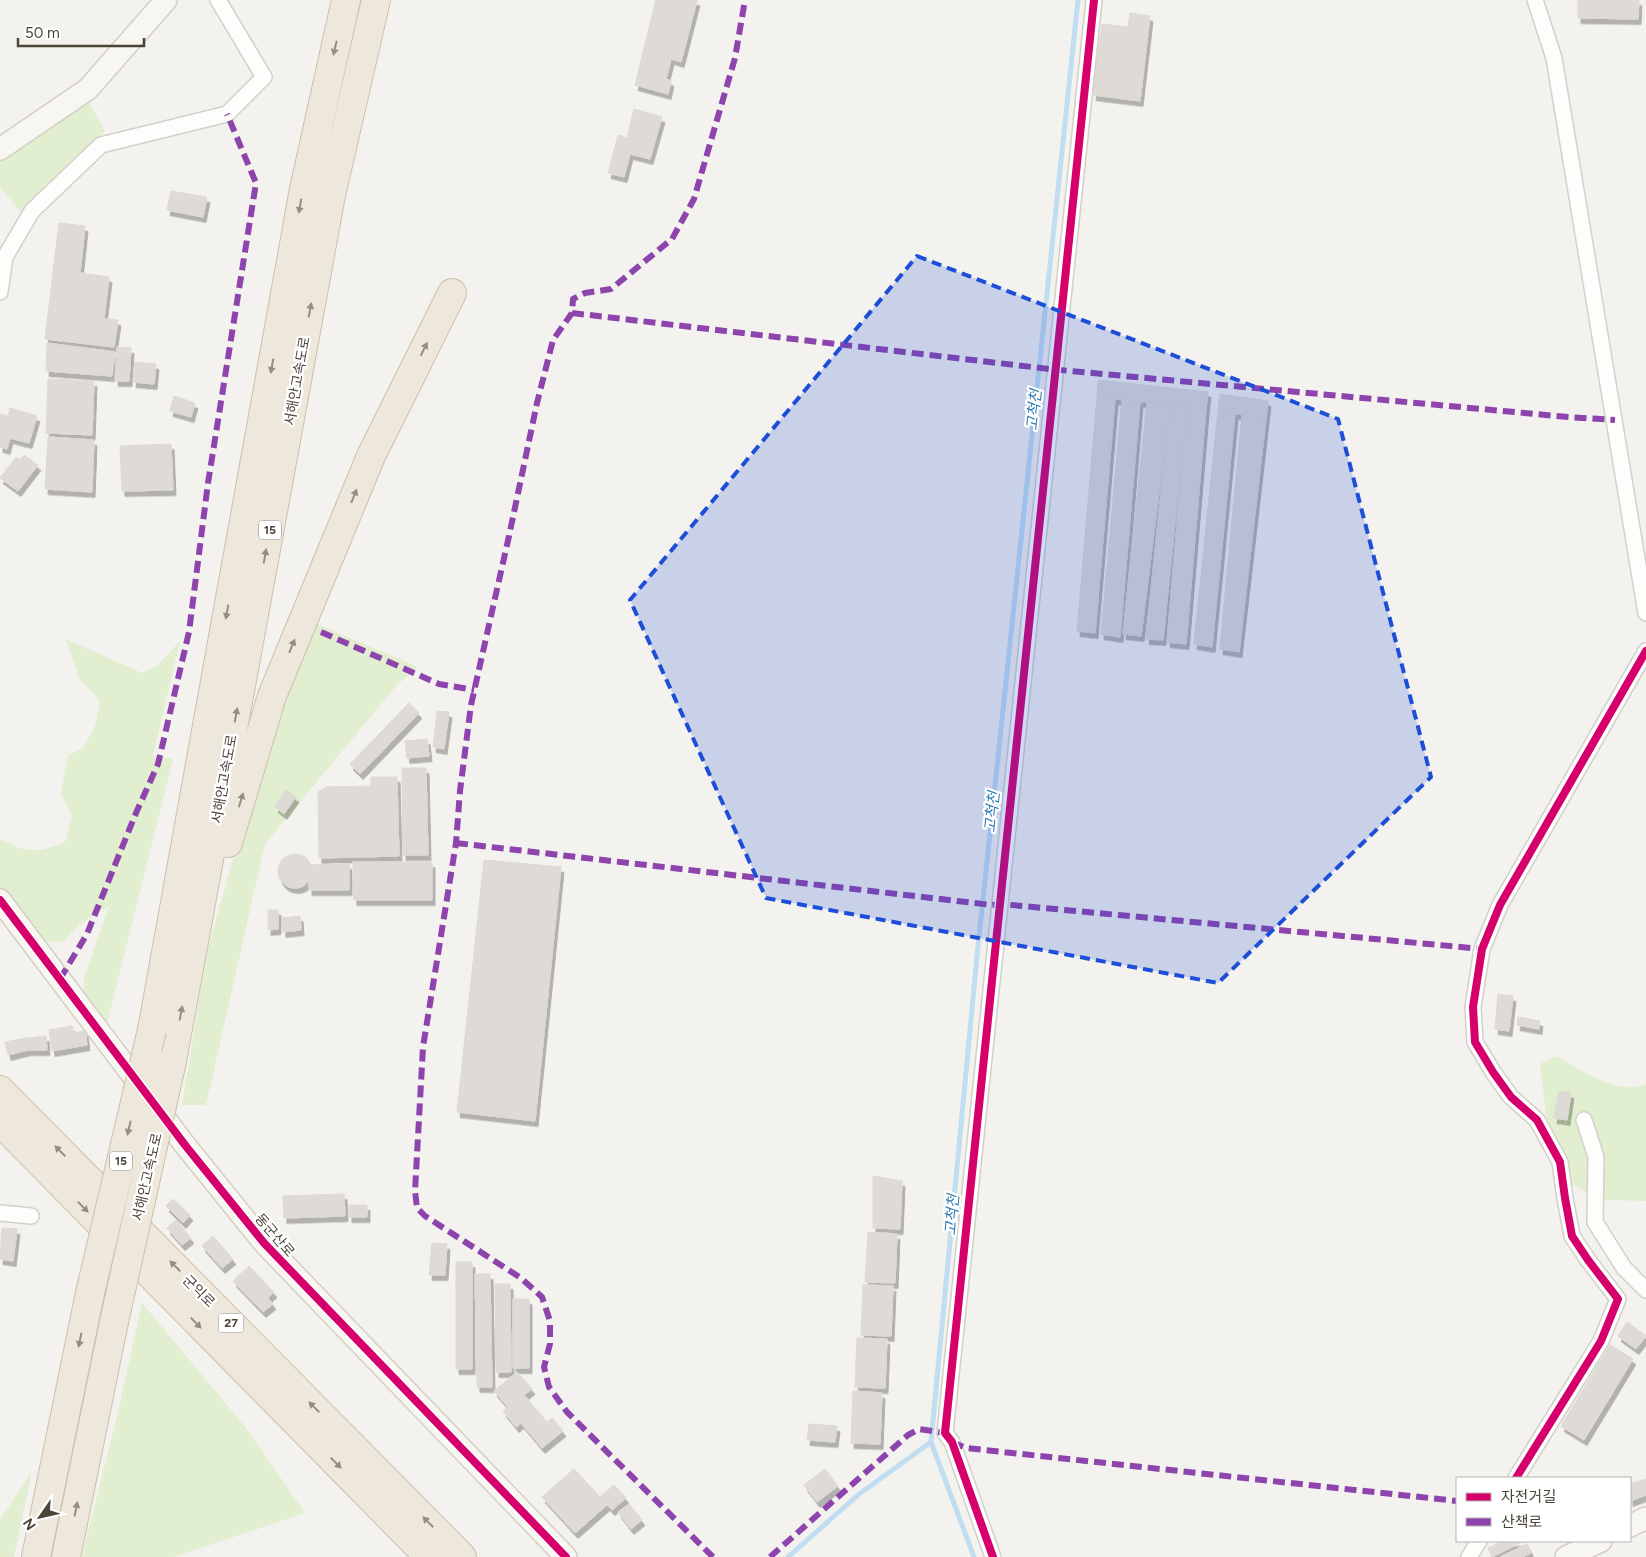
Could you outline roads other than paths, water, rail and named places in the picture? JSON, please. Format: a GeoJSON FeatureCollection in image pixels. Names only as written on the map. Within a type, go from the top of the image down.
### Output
{"type":"FeatureCollection","features":[{"type":"Feature","properties":{"kind":"highway","name":"서해안고속도로"},"geometry":{"type":"LineString","coordinates":[[36,1557],[90,1292],[152,1030],[304,189],[346,0]]}},
{"type":"Feature","properties":{"kind":"highway","name":"서해안고속도로"},"geometry":{"type":"LineString","coordinates":[[66,1557],[114,1322],[172,1061],[332,195],[376,0]]}},
{"type":"Feature","properties":{"kind":"highway"},"geometry":{"type":"LineString","coordinates":[[187,981],[272,696],[371,456],[452,293]]}},
{"type":"Feature","properties":{"kind":"highway","name":"군익로"},"geometry":{"type":"LineString","coordinates":[[0,1090],[462,1557]]}},
{"type":"Feature","properties":{"kind":"highway","name":"군익로"},"geometry":{"type":"LineString","coordinates":[[0,1122],[429,1557]]}},
{"type":"Feature","properties":{"kind":"street"},"geometry":{"type":"LineString","coordinates":[[0,149],[88,89],[166,0]]}},
{"type":"Feature","properties":{"kind":"street"},"geometry":{"type":"LineString","coordinates":[[0,292],[5,257],[32,211],[102,145],[227,114],[264,77],[218,0]]}},
{"type":"Feature","properties":{"kind":"street"},"geometry":{"type":"LineString","coordinates":[[993,1557],[952,1442],[945,1433],[1094,0]]}},
{"type":"Feature","properties":{"kind":"street"},"geometry":{"type":"LineString","coordinates":[[1535,0],[1554,58],[1646,614]]}},
{"type":"Feature","properties":{"kind":"street"},"geometry":{"type":"LineString","coordinates":[[1517,1477],[1601,1341],[1618,1299],[1572,1236],[1560,1162],[1537,1120],[1511,1096],[1493,1072],[1475,1042],[1473,1007],[1482,949],[1500,905],[1646,651]]}},
{"type":"Feature","properties":{"kind":"street","name":"동군산로"},"geometry":{"type":"LineString","coordinates":[[0,900],[185,1145],[264,1243],[566,1557]]}},
{"type":"Feature","properties":{"kind":"street"},"geometry":{"type":"LineString","coordinates":[[1584,1120],[1596,1157],[1595,1222],[1624,1268],[1646,1290]]}},
{"type":"Feature","properties":{"kind":"street"},"geometry":{"type":"LineString","coordinates":[[0,1213],[31,1216]]}},
{"type":"Feature","properties":{"kind":"street"},"geometry":{"type":"LineString","coordinates":[[1572,1236],[1595,1222]]}},
{"type":"Feature","properties":{"kind":"street"},"geometry":{"type":"LineString","coordinates":[[1631,1526],[1646,1518]]}},
{"type":"Feature","properties":{"kind":"street"},"geometry":{"type":"LineString","coordinates":[[1469,1557],[1477,1542]]}},
{"type":"Feature","properties":{"kind":"street"},"geometry":{"type":"LineString","coordinates":[[1566,1557],[1598,1542]]}},
{"type":"Feature","properties":{"kind":"waterway","name":"고척천"},"geometry":{"type":"LineString","coordinates":[[788,1557],[858,1495],[931,1442],[977,956],[1078,0]]}},
{"type":"Feature","properties":{"kind":"waterway"},"geometry":{"type":"LineString","coordinates":[[931,1442],[974,1557]]}}]}
